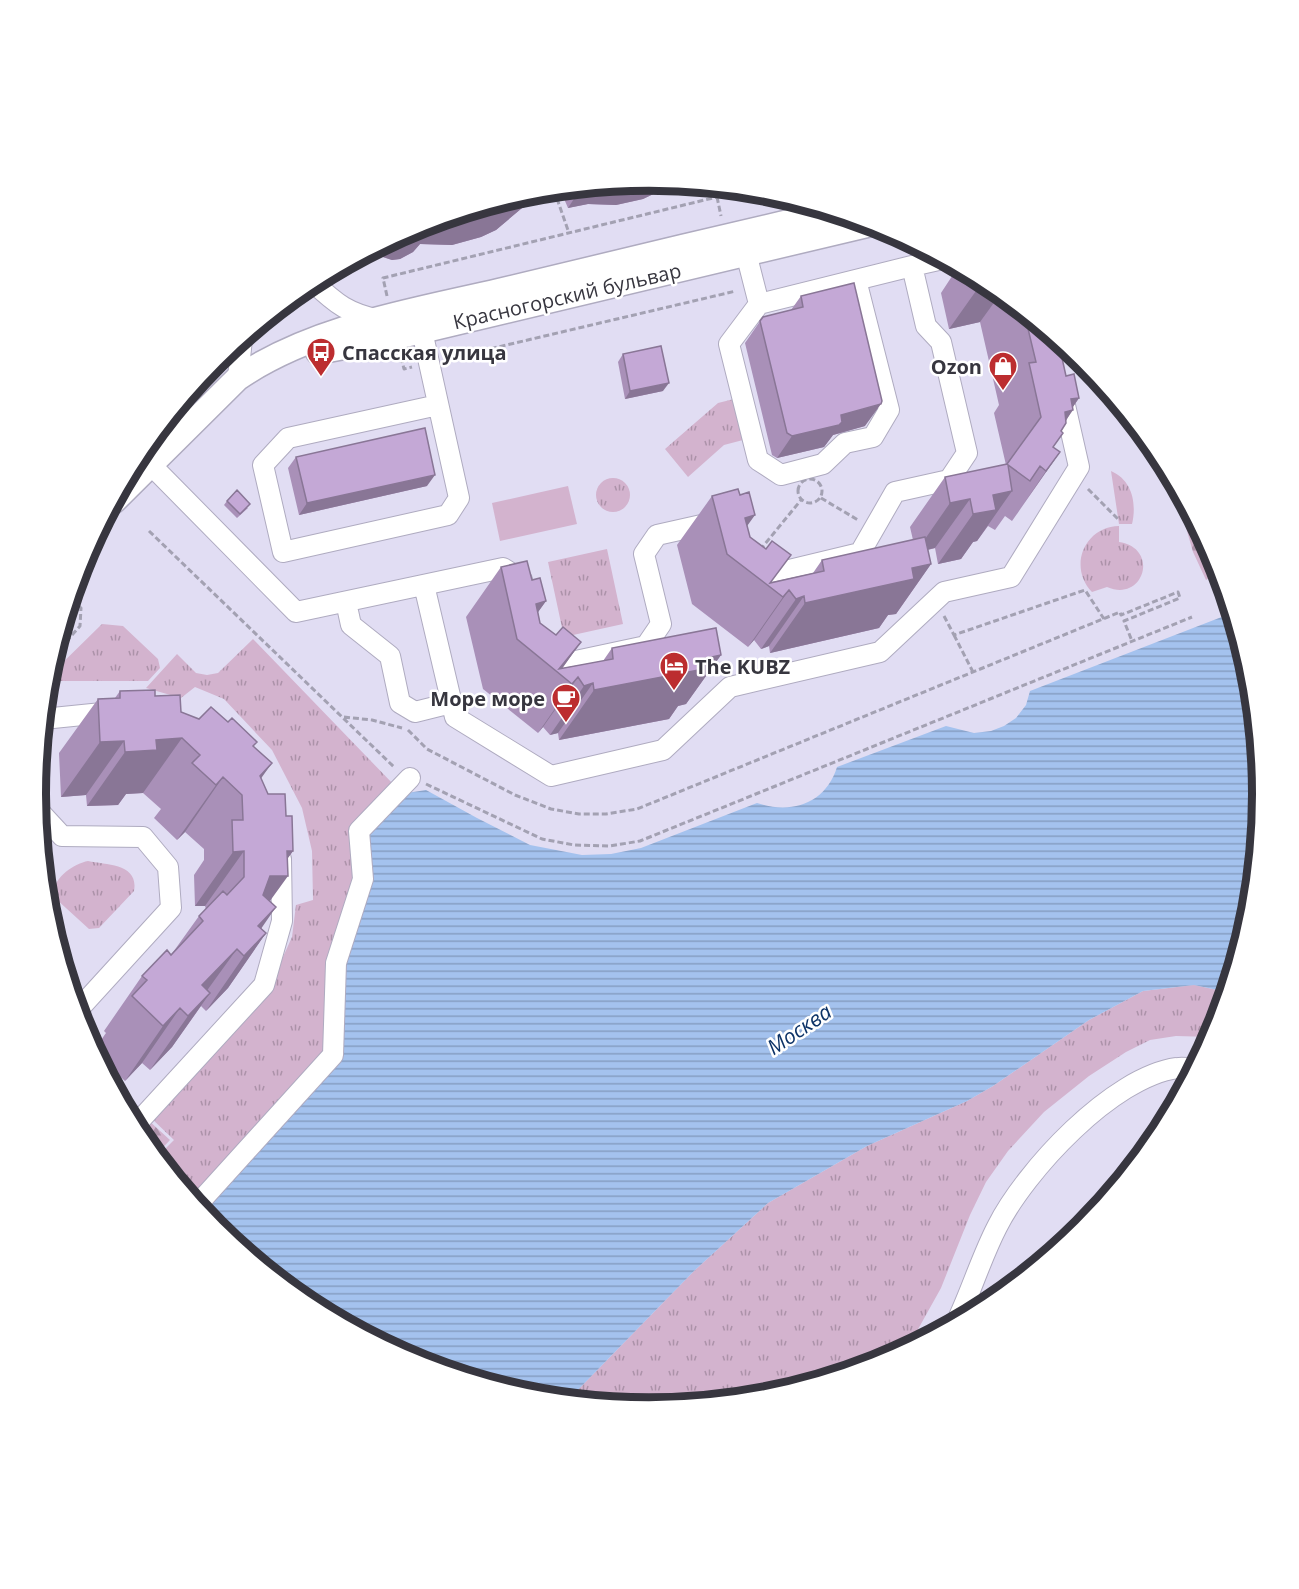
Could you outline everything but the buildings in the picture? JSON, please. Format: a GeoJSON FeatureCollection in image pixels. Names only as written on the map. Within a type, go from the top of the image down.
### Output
{"type":"FeatureCollection","features":[{"type":"Feature","properties":{"kind":"main road","name":"Красногорский бульвар"},"geometry":{"type":"LineString","coordinates":[[135,480],[238,378],[262,363],[317,338],[380,320],[817,215]]}},
{"type":"Feature","properties":{"kind":"main road","name":"Красногорский бульвар"},"geometry":{"type":"LineString","coordinates":[[262,363],[422,331],[854,228]]}},
{"type":"Feature","properties":{"kind":"street"},"geometry":{"type":"LineString","coordinates":[[746,253],[756,295],[729,344],[758,460],[781,475],[824,464],[845,443],[873,436],[889,410],[856,280]]}},
{"type":"Feature","properties":{"kind":"street"},"geometry":{"type":"LineString","coordinates":[[756,295],[856,280],[931,262]]}},
{"type":"Feature","properties":{"kind":"street"},"geometry":{"type":"LineString","coordinates":[[745,560],[764,576],[860,554],[896,492],[949,480],[967,453],[941,342],[926,326],[912,266]]}},
{"type":"Feature","properties":{"kind":"street"},"geometry":{"type":"LineString","coordinates":[[320,289],[346,309],[380,320]]}},
{"type":"Feature","properties":{"kind":"street"},"geometry":{"type":"LineString","coordinates":[[422,331],[459,498],[448,515],[283,552],[263,465],[288,438],[438,405]]}},
{"type":"Feature","properties":{"kind":"street"},"geometry":{"type":"LineString","coordinates":[[238,378],[241,352]]}},
{"type":"Feature","properties":{"kind":"street"},"geometry":{"type":"LineString","coordinates":[[424,585],[454,717],[551,776],[663,750],[730,687],[880,652],[944,592],[1011,577],[1079,467],[1058,377]]}},
{"type":"Feature","properties":{"kind":"street"},"geometry":{"type":"LineString","coordinates":[[151,465],[296,612],[503,568],[528,584],[531,595]]}},
{"type":"Feature","properties":{"kind":"street"},"geometry":{"type":"LineString","coordinates":[[538,628],[543,650],[571,662],[646,646],[661,624],[644,554],[657,535],[721,520],[730,527]]}},
{"type":"Feature","properties":{"kind":"street"},"geometry":{"type":"LineString","coordinates":[[346,602],[351,625],[390,656],[400,702],[414,712],[451,703]]}},
{"type":"Feature","properties":{"kind":"street"},"geometry":{"type":"LineString","coordinates":[[52,718],[135,710]]}},
{"type":"Feature","properties":{"kind":"street"},"geometry":{"type":"LineString","coordinates":[[202,1199],[333,1055],[336,963],[363,879],[359,831],[410,778]]}},
{"type":"Feature","properties":{"kind":"street"},"geometry":{"type":"LineString","coordinates":[[47,819],[62,836],[143,837],[168,867],[171,909],[84,1003]]}},
{"type":"Feature","properties":{"kind":"street"},"geometry":{"type":"LineString","coordinates":[[141,1119],[264,985],[282,921],[281,852],[278,843]]}},
{"type":"Feature","properties":{"kind":"street"},"geometry":{"type":"LineString","coordinates":[[961,1311],[998,1225],[1033,1173],[1086,1117],[1125,1090],[1160,1073],[1178,1068],[1186,1068]]}},
{"type":"Feature","properties":{"kind":"path"},"geometry":{"type":"LineString","coordinates":[[387,295],[382,278],[717,197],[721,218]]}},
{"type":"Feature","properties":{"kind":"path"},"geometry":{"type":"LineString","coordinates":[[557,199],[570,233]]}},
{"type":"Feature","properties":{"kind":"path"},"geometry":{"type":"LineString","coordinates":[[400,349],[404,369],[756,295]]}},
{"type":"Feature","properties":{"kind":"path"},"geometry":{"type":"LineString","coordinates":[[1074,475],[1118,519]]}},
{"type":"Feature","properties":{"kind":"path"},"geometry":{"type":"LineString","coordinates":[[808,479],[818,482],[822,492],[820,498],[812,504],[801,500],[798,496],[799,485],[808,479]]}},
{"type":"Feature","properties":{"kind":"path"},"geometry":{"type":"LineString","coordinates":[[820,498],[874,530]]}},
{"type":"Feature","properties":{"kind":"path"},"geometry":{"type":"LineString","coordinates":[[745,560],[801,500]]}},
{"type":"Feature","properties":{"kind":"path"},"geometry":{"type":"LineString","coordinates":[[148,531],[399,772],[542,839],[574,845],[640,841],[1192,617]]}},
{"type":"Feature","properties":{"kind":"path"},"geometry":{"type":"LineString","coordinates":[[342,717],[372,720],[407,729],[427,749],[515,795],[550,809],[579,814],[606,814],[637,808],[1120,612],[1121,615],[1178,592],[1180,598],[1124,621],[1132,641]]}},
{"type":"Feature","properties":{"kind":"path"},"geometry":{"type":"LineString","coordinates":[[66,641],[80,626],[81,608],[78,605]]}},
{"type":"Feature","properties":{"kind":"path"},"geometry":{"type":"LineString","coordinates":[[954,635],[973,672]]}},
{"type":"Feature","properties":{"kind":"green space"},"geometry":{"type":"Polygon","coordinates":[[[734,399],[743,440],[724,445],[688,477],[665,449],[718,403],[734,399]]]}},
{"type":"Feature","properties":{"kind":"green space"},"geometry":{"type":"Polygon","coordinates":[[[1111,471],[1124,480],[1131,493],[1134,508],[1132,524],[1119,524],[1111,471]]]}},
{"type":"Feature","properties":{"kind":"green space"},"geometry":{"type":"Polygon","coordinates":[[[613,478],[625,483],[630,495],[625,507],[613,512],[601,507],[596,495],[601,483],[613,478]]]}},
{"type":"Feature","properties":{"kind":"green space"},"geometry":{"type":"Polygon","coordinates":[[[568,486],[577,524],[500,541],[492,503],[568,486]]]}},
{"type":"Feature","properties":{"kind":"green space"},"geometry":{"type":"Polygon","coordinates":[[[1181,511],[1207,564],[1211,577],[1206,580],[1193,552],[1181,511]]]}},
{"type":"Feature","properties":{"kind":"green space"},"geometry":{"type":"Polygon","coordinates":[[[1119,526],[1119,542],[1132,546],[1140,554],[1143,563],[1142,573],[1138,581],[1130,588],[1120,590],[1107,587],[1092,592],[1081,571],[1083,550],[1097,533],[1119,526]]]}},
{"type":"Feature","properties":{"kind":"green space"},"geometry":{"type":"Polygon","coordinates":[[[607,549],[623,624],[564,637],[548,562],[607,549]]]}},
{"type":"Feature","properties":{"kind":"green space"},"geometry":{"type":"Polygon","coordinates":[[[102,624],[123,626],[158,659],[160,668],[148,681],[57,681],[61,664],[102,624]]]}},
{"type":"Feature","properties":{"kind":"green space"},"geometry":{"type":"Polygon","coordinates":[[[253,639],[395,786],[357,880],[328,1054],[198,1194],[163,1151],[174,1140],[150,1117],[269,988],[292,937],[296,905],[313,900],[312,851],[302,808],[272,750],[224,699],[195,687],[181,698],[146,688],[177,654],[196,673],[207,675],[218,673],[253,639]]]}},
{"type":"Feature","properties":{"kind":"green space"},"geometry":{"type":"Polygon","coordinates":[[[88,861],[113,865],[132,875],[134,891],[99,928],[89,929],[56,899],[55,889],[59,879],[69,869],[88,861]]]}},
{"type":"Feature","properties":{"kind":"green space"},"geometry":{"type":"Polygon","coordinates":[[[1194,985],[1219,990],[1201,1037],[1176,1036],[1150,1040],[1126,1052],[1089,1076],[1044,1112],[1008,1151],[986,1182],[970,1215],[941,1288],[914,1336],[880,1352],[843,1365],[767,1386],[689,1396],[650,1398],[575,1392],[694,1271],[768,1203],[867,1146],[967,1101],[993,1086],[1089,1020],[1143,991],[1194,985]]]}},
{"type":"Feature","properties":{"kind":"green space"},"geometry":{"type":"Polygon","coordinates":[[[147,1119],[170,1140],[162,1149],[148,1130],[143,1121],[147,1119]]]}},
{"type":"Feature","properties":{"kind":"water","name":"Москва"},"geometry":{"type":"Polygon","coordinates":[[[1225,616],[1241,677],[1247,716],[1252,794],[1251,834],[1241,912],[1219,990],[1194,985],[1143,991],[1089,1020],[993,1086],[967,1101],[867,1146],[768,1203],[694,1271],[575,1392],[493,1377],[419,1352],[383,1335],[348,1317],[282,1273],[252,1248],[206,1203],[339,1056],[346,964],[366,835],[407,793],[426,790],[530,845],[582,855],[611,854],[641,848],[757,803],[783,808],[806,803],[825,790],[837,767],[946,726],[974,733],[991,731],[1004,726],[1016,718],[1026,705],[1030,691],[1225,616]]]}},
{"type":"Feature","properties":{"kind":"place","name":"Спасская улица"},"geometry":{"type":"Point","coordinates":[321,378]}},
{"type":"Feature","properties":{"kind":"place","name":"Ozon"},"geometry":{"type":"Point","coordinates":[1003,392]}},
{"type":"Feature","properties":{"kind":"place","name":"The KUBZ"},"geometry":{"type":"Point","coordinates":[674,692]}},
{"type":"Feature","properties":{"kind":"place","name":"Море море"},"geometry":{"type":"Point","coordinates":[566,724]}}]}
